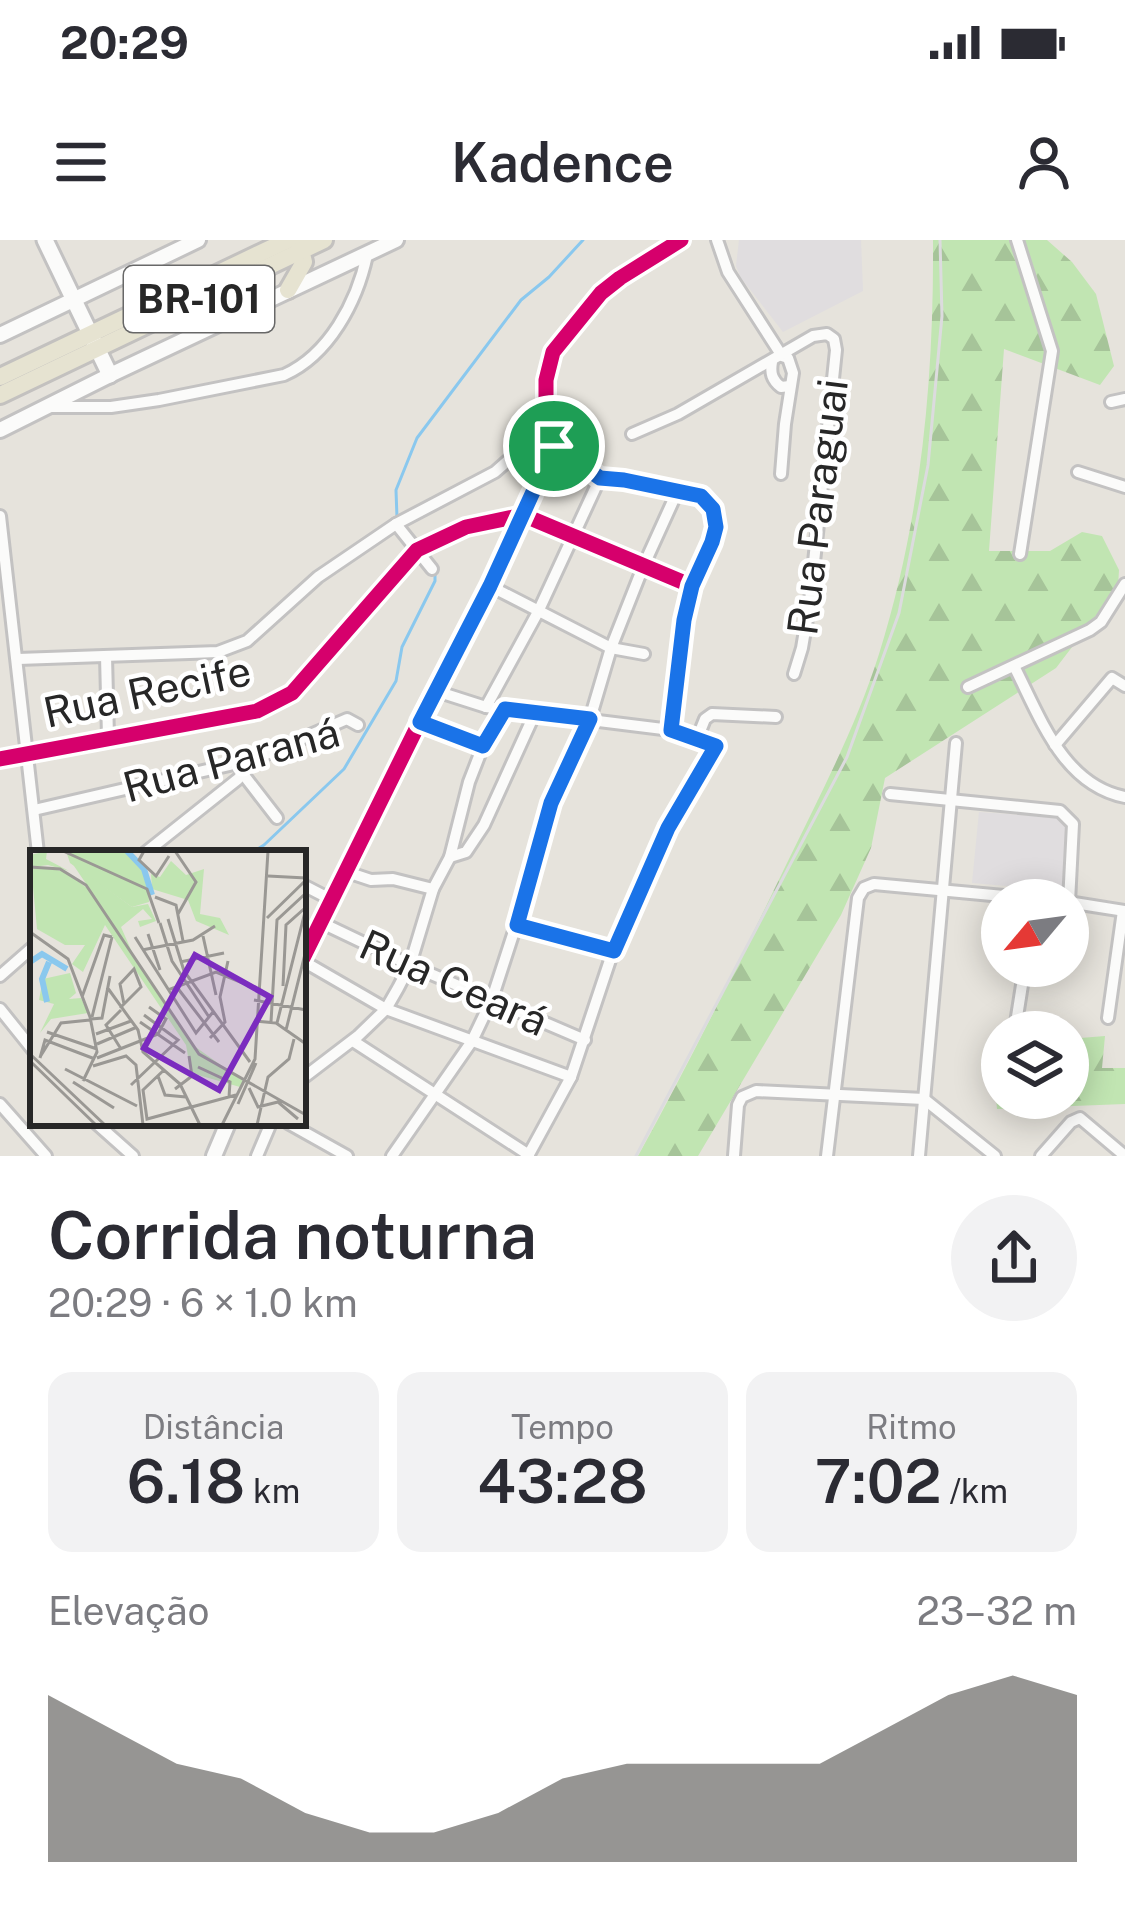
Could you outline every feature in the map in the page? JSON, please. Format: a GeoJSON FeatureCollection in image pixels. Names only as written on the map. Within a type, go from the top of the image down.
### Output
{"type":"FeatureCollection","features":[{"type":"Feature","properties":{"kind":"main road"},"geometry":{"type":"LineString","coordinates":[[46,240],[110,375]]}},
{"type":"Feature","properties":{"kind":"main road","name":"BR-101"},"geometry":{"type":"LineString","coordinates":[[0,395],[92,341],[296,243],[324,240]]}},
{"type":"Feature","properties":{"kind":"main road"},"geometry":{"type":"LineString","coordinates":[[288,290],[304,262],[296,243]]}},
{"type":"Feature","properties":{"kind":"main road","name":"BR-101"},"geometry":{"type":"LineString","coordinates":[[0,376],[92,341]]}},
{"type":"Feature","properties":{"kind":"street"},"geometry":{"type":"LineString","coordinates":[[0,335],[198,240]]}},
{"type":"Feature","properties":{"kind":"street"},"geometry":{"type":"LineString","coordinates":[[0,430],[396,240]]}},
{"type":"Feature","properties":{"kind":"street"},"geometry":{"type":"LineString","coordinates":[[671,730],[684,620],[716,520],[701,496],[600,478],[554,446],[546,427],[546,380],[554,352],[601,293],[681,240]]}},
{"type":"Feature","properties":{"kind":"street"},"geometry":{"type":"LineString","coordinates":[[717,240],[728,272],[777,359]]}},
{"type":"Feature","properties":{"kind":"street"},"geometry":{"type":"LineString","coordinates":[[1017,240],[1052,351],[1019,554]]}},
{"type":"Feature","properties":{"kind":"street"},"geometry":{"type":"LineString","coordinates":[[48,406],[111,407],[159,400],[300,368],[348,310],[367,255]]}},
{"type":"Feature","properties":{"kind":"street","name":"Rua Paraguai"},"geometry":{"type":"LineString","coordinates":[[777,359],[814,336],[827,334],[834,339],[810,601],[794,674]]}},
{"type":"Feature","properties":{"kind":"street"},"geometry":{"type":"LineString","coordinates":[[632,434],[777,359],[788,358],[794,373],[781,473]]}},
{"type":"Feature","properties":{"kind":"street"},"geometry":{"type":"LineString","coordinates":[[777,359],[770,372],[781,387],[790,386]]}},
{"type":"Feature","properties":{"kind":"street"},"geometry":{"type":"LineString","coordinates":[[1111,402],[1125,399]]}},
{"type":"Feature","properties":{"kind":"street"},"geometry":{"type":"LineString","coordinates":[[18,659],[232,648],[247,641],[318,577],[396,524],[495,472],[546,427]]}},
{"type":"Feature","properties":{"kind":"street"},"geometry":{"type":"LineString","coordinates":[[306,953],[490,586],[554,446]]}},
{"type":"Feature","properties":{"kind":"street"},"geometry":{"type":"LineString","coordinates":[[1078,472],[1125,487]]}},
{"type":"Feature","properties":{"kind":"street"},"geometry":{"type":"LineString","coordinates":[[486,706],[538,612],[600,478]]}},
{"type":"Feature","properties":{"kind":"street"},"geometry":{"type":"LineString","coordinates":[[392,1156],[472,1041],[492,999],[551,803],[590,719],[611,648],[678,490]]}},
{"type":"Feature","properties":{"kind":"street"},"geometry":{"type":"LineString","coordinates":[[523,515],[692,586]]}},
{"type":"Feature","properties":{"kind":"street","name":"Rua Recife"},"geometry":{"type":"LineString","coordinates":[[0,759],[257,711],[292,693],[417,550],[466,527],[523,515]]}},
{"type":"Feature","properties":{"kind":"street"},"geometry":{"type":"LineString","coordinates":[[0,516],[38,850]]}},
{"type":"Feature","properties":{"kind":"street"},"geometry":{"type":"LineString","coordinates":[[396,524],[432,569]]}},
{"type":"Feature","properties":{"kind":"street"},"geometry":{"type":"LineString","coordinates":[[968,687],[1090,630],[1101,622],[1125,584]]}},
{"type":"Feature","properties":{"kind":"street"},"geometry":{"type":"LineString","coordinates":[[490,586],[611,648],[644,654]]}},
{"type":"Feature","properties":{"kind":"street"},"geometry":{"type":"LineString","coordinates":[[106,656],[108,737]]}},
{"type":"Feature","properties":{"kind":"street"},"geometry":{"type":"LineString","coordinates":[[1014,666],[1055,745],[1080,777],[1094,788],[1125,797]]}},
{"type":"Feature","properties":{"kind":"street"},"geometry":{"type":"LineString","coordinates":[[1055,745],[1112,678],[1125,686]]}},
{"type":"Feature","properties":{"kind":"street"},"geometry":{"type":"LineString","coordinates":[[353,1040],[529,1155],[571,1077],[614,951],[668,828],[716,746],[671,730],[486,706],[436,691]]}},
{"type":"Feature","properties":{"kind":"street"},"geometry":{"type":"LineString","coordinates":[[306,1076],[386,1009],[410,964],[434,889],[450,857],[483,746],[505,709]]}},
{"type":"Feature","properties":{"kind":"street"},"geometry":{"type":"LineString","coordinates":[[450,857],[466,852],[484,825],[536,713]]}},
{"type":"Feature","properties":{"kind":"street"},"geometry":{"type":"LineString","coordinates":[[697,739],[712,714],[776,717]]}},
{"type":"Feature","properties":{"kind":"street","name":"Rua Paraná"},"geometry":{"type":"LineString","coordinates":[[34,810],[255,759],[346,719],[358,725]]}},
{"type":"Feature","properties":{"kind":"street"},"geometry":{"type":"LineString","coordinates":[[420,722],[483,746]]}},
{"type":"Feature","properties":{"kind":"street"},"geometry":{"type":"LineString","coordinates":[[919,1156],[956,743]]}},
{"type":"Feature","properties":{"kind":"street"},"geometry":{"type":"LineString","coordinates":[[150,850],[255,759]]}},
{"type":"Feature","properties":{"kind":"street"},"geometry":{"type":"LineString","coordinates":[[243,774],[277,818]]}},
{"type":"Feature","properties":{"kind":"street"},"geometry":{"type":"LineString","coordinates":[[890,794],[1060,812],[1073,824],[1069,879]]}},
{"type":"Feature","properties":{"kind":"street"},"geometry":{"type":"LineString","coordinates":[[347,872],[434,889]]}},
{"type":"Feature","properties":{"kind":"street"},"geometry":{"type":"LineString","coordinates":[[827,1156],[858,898],[874,884],[981,895]]}},
{"type":"Feature","properties":{"kind":"street"},"geometry":{"type":"LineString","coordinates":[[306,887],[332,900]]}},
{"type":"Feature","properties":{"kind":"street"},"geometry":{"type":"LineString","coordinates":[[1089,905],[1124,911],[1108,1018]]}},
{"type":"Feature","properties":{"kind":"street","name":"Rua Ceará"},"geometry":{"type":"LineString","coordinates":[[322,923],[585,1040]]}},
{"type":"Feature","properties":{"kind":"street"},"geometry":{"type":"LineString","coordinates":[[517,925],[614,951]]}},
{"type":"Feature","properties":{"kind":"street"},"geometry":{"type":"LineString","coordinates":[[0,976],[30,949]]}},
{"type":"Feature","properties":{"kind":"street"},"geometry":{"type":"LineString","coordinates":[[306,961],[386,1009],[571,1077]]}},
{"type":"Feature","properties":{"kind":"street"},"geometry":{"type":"LineString","coordinates":[[0,1009],[30,1041]]}},
{"type":"Feature","properties":{"kind":"street"},"geometry":{"type":"LineString","coordinates":[[734,1156],[739,1105],[742,1097],[755,1090],[924,1099],[995,1156]]}},
{"type":"Feature","properties":{"kind":"street"},"geometry":{"type":"LineString","coordinates":[[0,1104],[46,1156]]}},
{"type":"Feature","properties":{"kind":"street"},"geometry":{"type":"LineString","coordinates":[[1041,1156],[1080,1118],[1125,1156]]}},
{"type":"Feature","properties":{"kind":"street"},"geometry":{"type":"LineString","coordinates":[[99,1126],[133,1156]]}},
{"type":"Feature","properties":{"kind":"street"},"geometry":{"type":"LineString","coordinates":[[214,1156],[227,1126]]}},
{"type":"Feature","properties":{"kind":"street"},"geometry":{"type":"LineString","coordinates":[[257,1156],[270,1126]]}},
{"type":"Feature","properties":{"kind":"street"},"geometry":{"type":"LineString","coordinates":[[293,1126],[347,1156]]}},
{"type":"Feature","properties":{"kind":"shaded area"},"geometry":{"type":"Polygon","coordinates":[[[739,240],[861,240],[863,291],[783,332],[741,278],[736,266],[739,240]]]}},
{"type":"Feature","properties":{"kind":"shaded area"},"geometry":{"type":"Polygon","coordinates":[[[979,812],[1061,818],[1068,823],[1064,879],[981,879],[981,884],[972,883],[979,812]]]}},
{"type":"Feature","properties":{"kind":"green space"},"geometry":{"type":"Polygon","coordinates":[[[933,240],[1047,240],[1072,262],[1096,294],[1114,366],[1100,385],[1004,349],[989,551],[1050,551],[1082,532],[1102,536],[1119,570],[1118,587],[1056,668],[885,778],[871,848],[841,915],[698,1156],[638,1156],[825,786],[879,654],[905,552],[922,449],[933,240]]]}},
{"type":"Feature","properties":{"kind":"green space"},"geometry":{"type":"Polygon","coordinates":[[[1105,1036],[1102,1068],[1125,1068],[1125,1104],[1089,1105],[1089,1037],[1105,1036]]]}},
{"type":"Feature","properties":{"kind":"waterway"},"geometry":{"type":"LineString","coordinates":[[397,518],[396,490],[417,438],[521,300],[583,240]]}},
{"type":"Feature","properties":{"kind":"waterway"},"geometry":{"type":"LineString","coordinates":[[256,850],[344,769],[396,681],[402,647],[435,581],[435,571]]}},
{"type":"Feature","properties":{"kind":"railway"},"geometry":{"type":"LineString","coordinates":[[636,1156],[847,757],[899,613],[928,465],[942,316],[940,240]]}},
{"type":"Feature","properties":{"kind":"cycle path"},"geometry":{"type":"LineString","coordinates":[[306,952],[490,586],[554,446],[546,427],[546,380],[553,352],[601,293],[681,240]]}},
{"type":"Feature","properties":{"kind":"cycle path"},"geometry":{"type":"LineString","coordinates":[[0,759],[257,711],[292,693],[417,550],[466,527],[523,515],[692,586]]}},
{"type":"Feature","properties":{"kind":"route"},"geometry":{"type":"LineString","coordinates":[[554,446],[600,478],[701,496],[716,520],[684,620],[671,730],[716,746],[668,828],[614,951],[517,925],[551,803],[590,719],[505,709],[483,746],[420,722],[554,446]]}}]}
